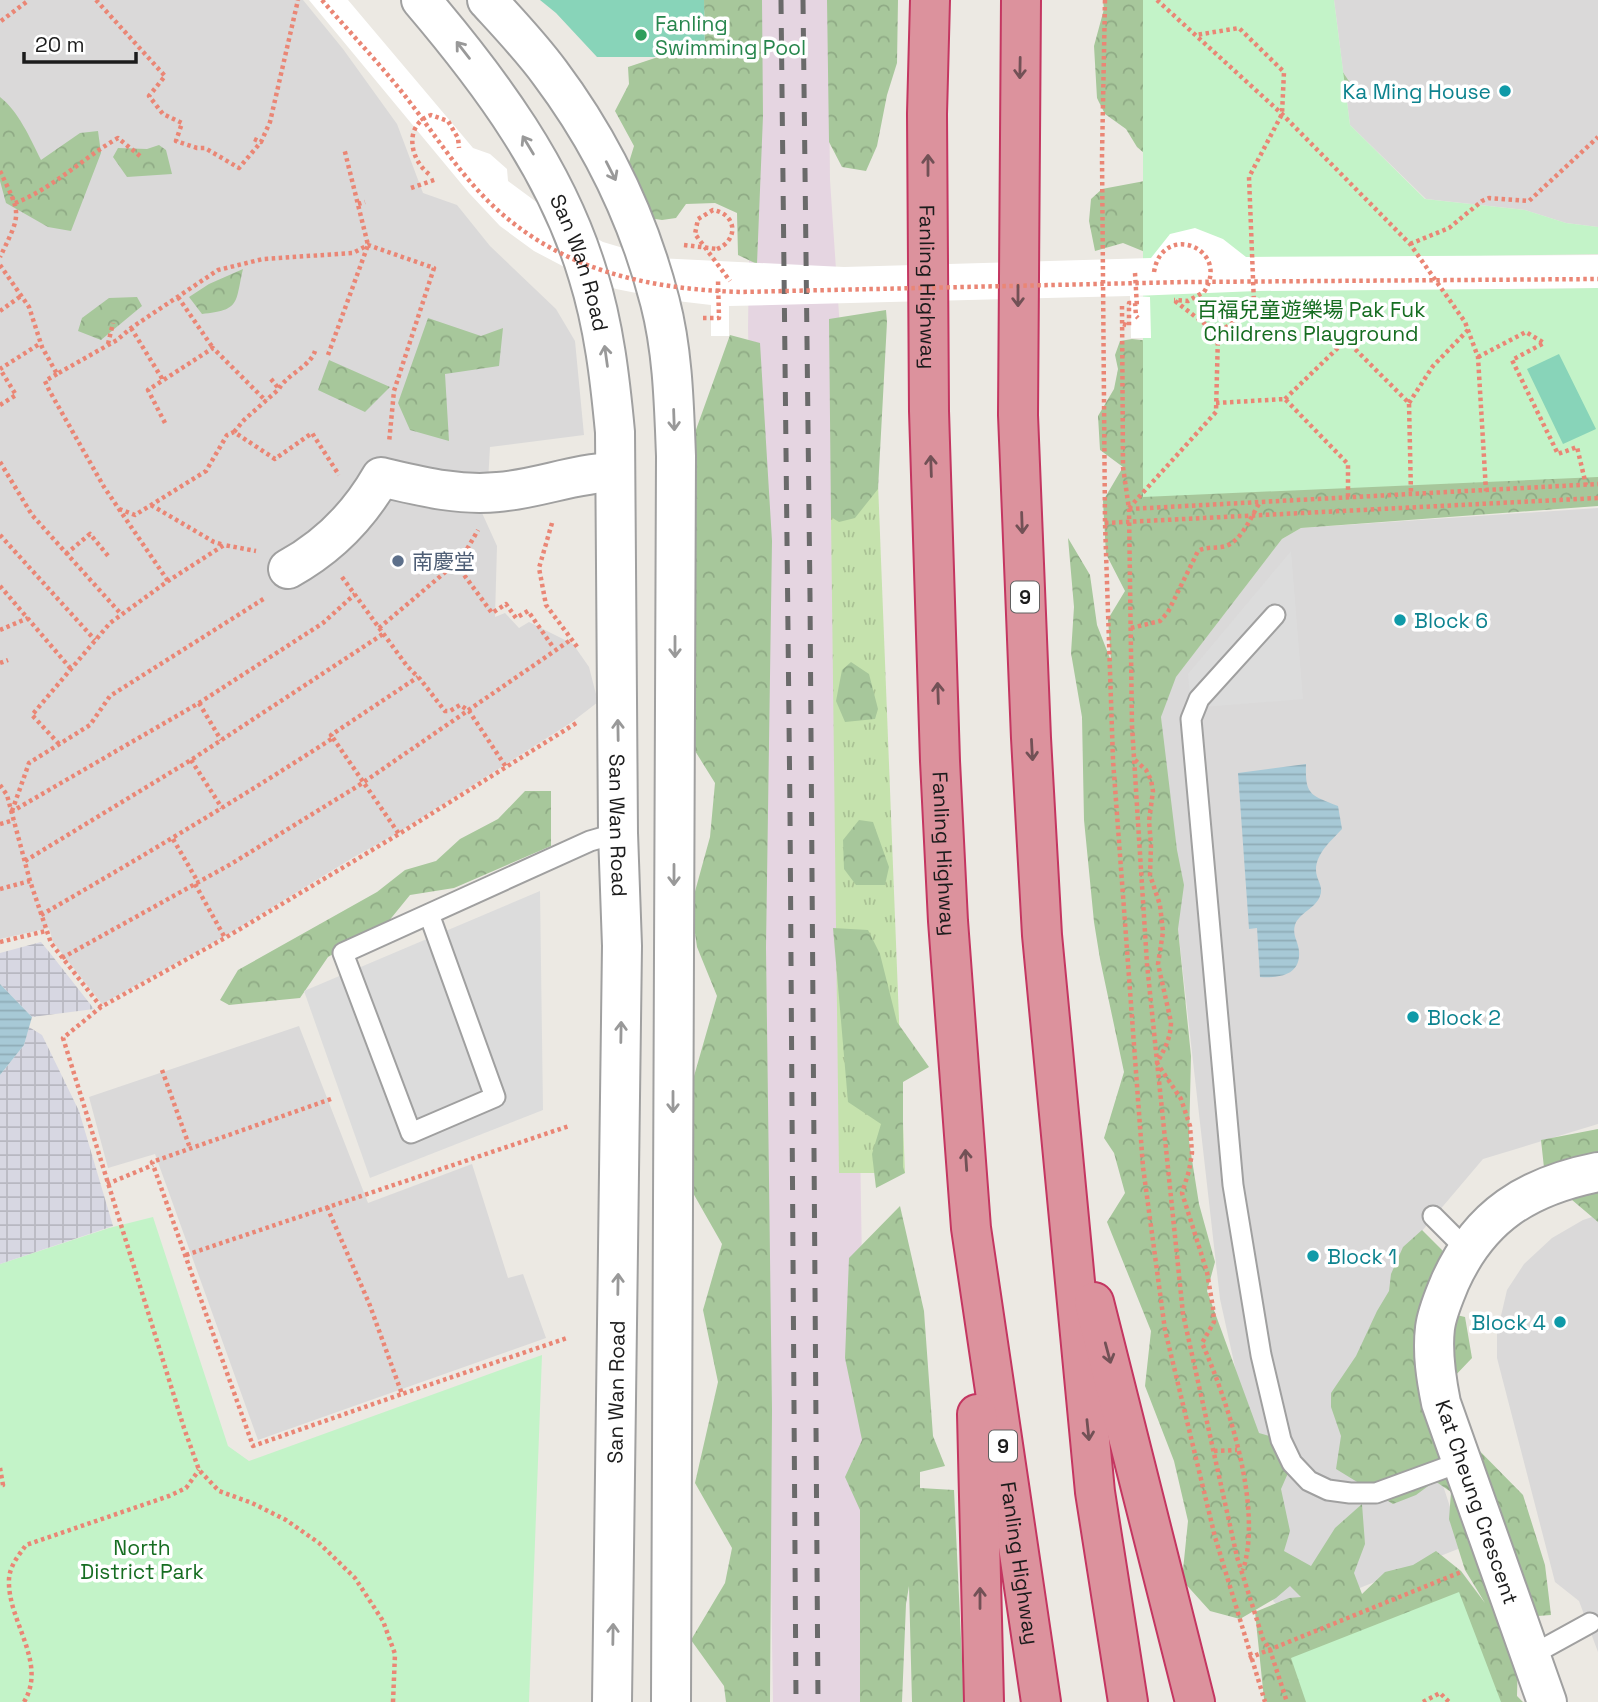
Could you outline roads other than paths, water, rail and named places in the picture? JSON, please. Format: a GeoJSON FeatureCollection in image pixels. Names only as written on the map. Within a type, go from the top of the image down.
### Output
{"type":"FeatureCollection","features":[{"type":"Feature","properties":{"kind":"highway","name":"Fanling Highway"},"geometry":{"type":"LineString","coordinates":[[930,0],[927,114],[929,411],[948,921],[971,1228],[1041,1702]]}},
{"type":"Feature","properties":{"kind":"highway","name":"9"},"geometry":{"type":"LineString","coordinates":[[1021,0],[1018,415],[1042,935],[1095,1492],[1128,1702]]}},
{"type":"Feature","properties":{"kind":"highway"},"geometry":{"type":"LineString","coordinates":[[1065,1192],[1120,1399],[1195,1702]]}},
{"type":"Feature","properties":{"kind":"highway"},"geometry":{"type":"LineString","coordinates":[[971,1228],[984,1702]]}},
{"type":"Feature","properties":{"kind":"street","name":"San Wan Road"},"geometry":{"type":"LineString","coordinates":[[421,0],[502,103],[538,161],[573,233],[591,287],[606,349],[615,432],[618,833],[622,946],[611,1702]]}},
{"type":"Feature","properties":{"kind":"street"},"geometry":{"type":"LineString","coordinates":[[487,0],[550,72],[574,106],[610,168],[635,224],[648,262],[661,304],[669,352],[676,456],[671,1702]]}},
{"type":"Feature","properties":{"kind":"street"},"geometry":{"type":"LineString","coordinates":[[304,559],[345,528],[371,493],[500,492],[594,472],[615,472]]}},
{"type":"Feature","properties":{"kind":"street","name":"Kat Cheung Crescent"},"geometry":{"type":"LineString","coordinates":[[1547,1702],[1441,1403],[1434,1350],[1435,1326],[1442,1300],[1467,1250],[1503,1210],[1519,1199],[1557,1182],[1598,1172]]}},
{"type":"Feature","properties":{"kind":"lane"},"geometry":{"type":"LineString","coordinates":[[1275,615],[1199,699],[1191,719],[1233,1185],[1261,1354],[1281,1440],[1292,1463],[1309,1481],[1328,1490],[1376,1493],[1461,1462]]}},
{"type":"Feature","properties":{"kind":"lane"},"geometry":{"type":"LineString","coordinates":[[429,914],[495,1097],[411,1133],[343,953],[429,914],[590,841],[618,833]]}},
{"type":"Feature","properties":{"kind":"lane"},"geometry":{"type":"LineString","coordinates":[[1433,1216],[1467,1250]]}},
{"type":"Feature","properties":{"kind":"lane"},"geometry":{"type":"LineString","coordinates":[[1530,1656],[1591,1623]]}},
{"type":"Feature","properties":{"kind":"water"},"geometry":{"type":"Polygon","coordinates":[[[1306,764],[1308,788],[1315,796],[1338,806],[1342,829],[1325,847],[1317,864],[1320,896],[1295,925],[1299,951],[1296,966],[1281,976],[1260,977],[1257,928],[1249,929],[1238,773],[1306,764]]]}},
{"type":"Feature","properties":{"kind":"water"},"geometry":{"type":"Polygon","coordinates":[[[0,984],[32,1017],[24,1045],[0,1075],[0,984]]]}},
{"type":"Feature","properties":{"kind":"railway"},"geometry":{"type":"LineString","coordinates":[[781,0],[796,1702]]}},
{"type":"Feature","properties":{"kind":"railway"},"geometry":{"type":"LineString","coordinates":[[803,0],[818,1702]]}},
{"type":"Feature","properties":{"kind":"place","name":"Fanling Swimming Pool"},"geometry":{"type":"Point","coordinates":[641,35]}},
{"type":"Feature","properties":{"kind":"place","name":"Ka Ming House"},"geometry":{"type":"Point","coordinates":[1505,91]}},
{"type":"Feature","properties":{"kind":"place","name":"南慶堂"},"geometry":{"type":"Point","coordinates":[398,561]}},
{"type":"Feature","properties":{"kind":"place","name":"Block 6"},"geometry":{"type":"Point","coordinates":[1400,620]}},
{"type":"Feature","properties":{"kind":"place","name":"Block 2"},"geometry":{"type":"Point","coordinates":[1413,1017]}},
{"type":"Feature","properties":{"kind":"place","name":"Block 1"},"geometry":{"type":"Point","coordinates":[1313,1256]}},
{"type":"Feature","properties":{"kind":"place","name":"Block 4"},"geometry":{"type":"Point","coordinates":[1560,1322]}},
{"type":"Feature","properties":{"kind":"park label","name":"百福兒童遊樂場 Pak Fuk Childrens Playground"},"geometry":{"type":"Point","coordinates":[1311,321]}},
{"type":"Feature","properties":{"kind":"park label","name":"North District Park"},"geometry":{"type":"Point","coordinates":[142,1559]}}]}
